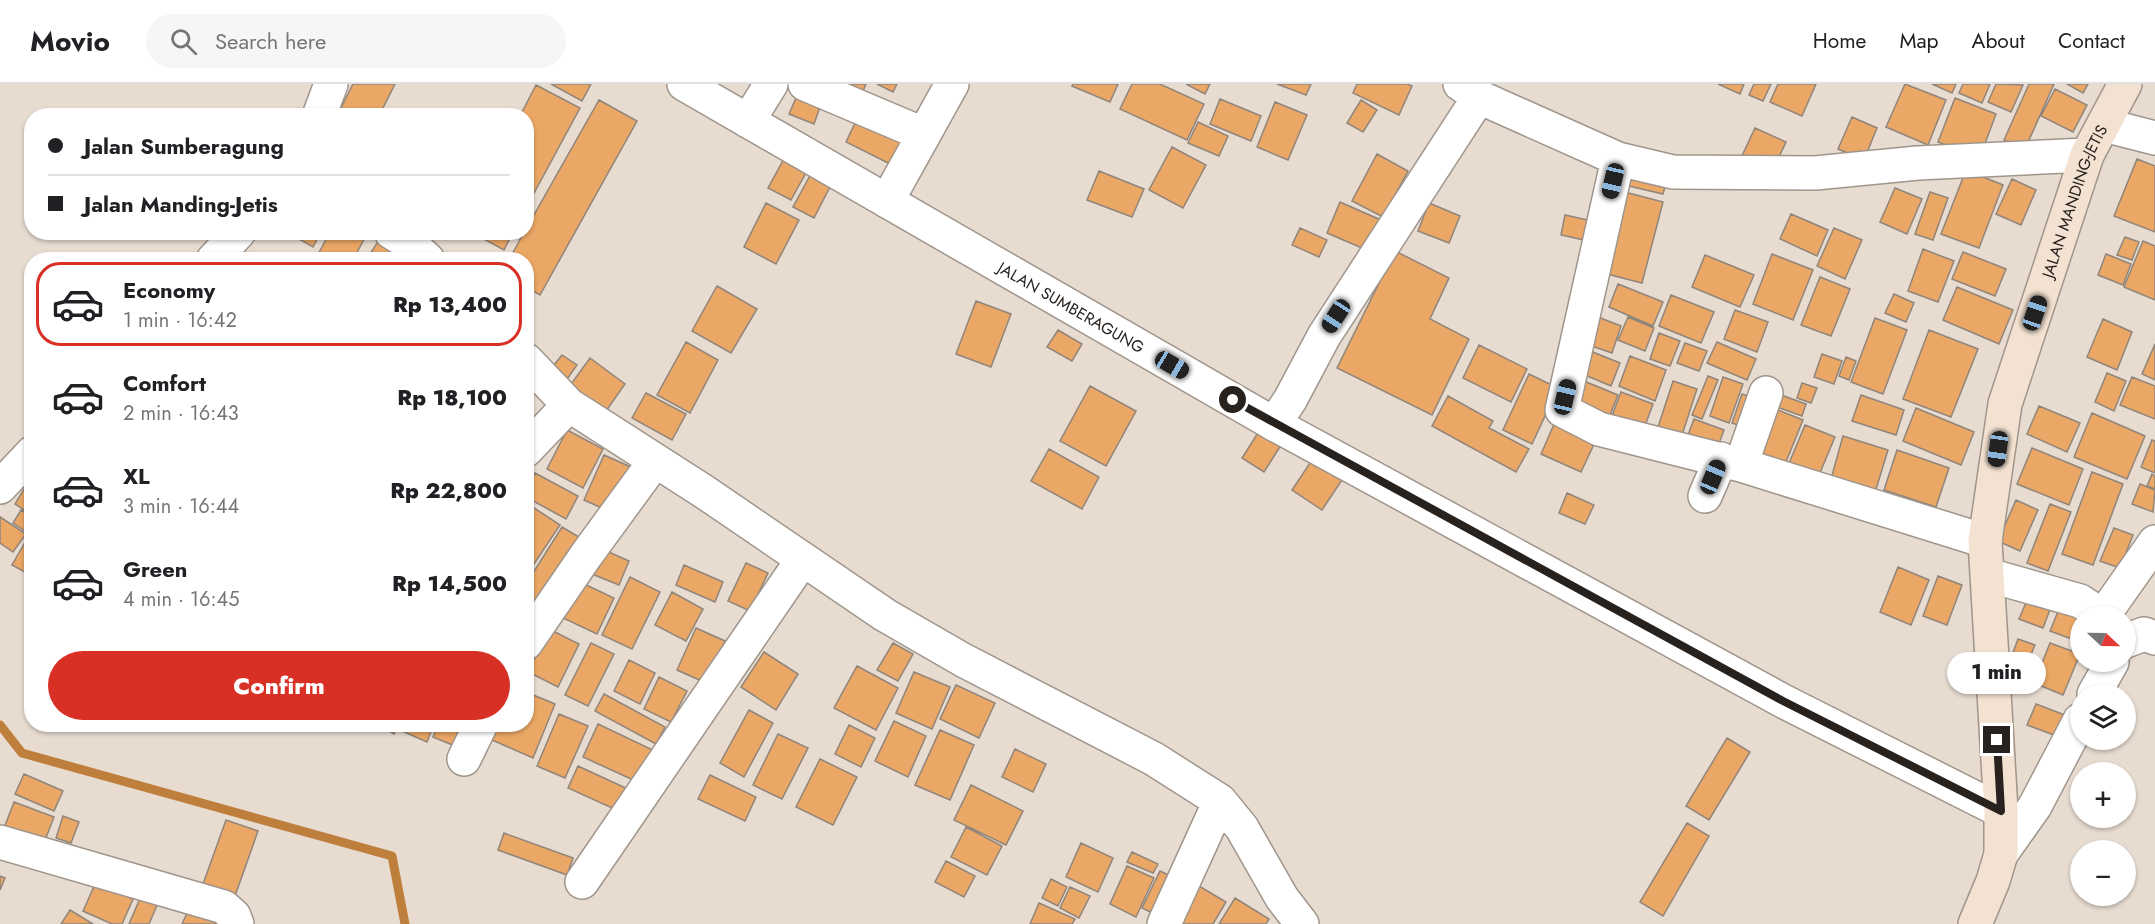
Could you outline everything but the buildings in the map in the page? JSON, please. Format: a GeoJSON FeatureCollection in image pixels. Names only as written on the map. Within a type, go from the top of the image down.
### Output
{"type":"FeatureCollection","features":[{"type":"Feature","properties":{"kind":"main road","name":"JALAN MANDING-JETIS"},"geometry":{"type":"LineString","coordinates":[[1975,924],[1993,881],[2001,854],[2001,811],[1985,541],[2004,404],[2087,155],[2126,84]]}},
{"type":"Feature","properties":{"kind":"street"},"geometry":{"type":"LineString","coordinates":[[322,108],[332,84]]}},
{"type":"Feature","properties":{"kind":"street","name":"JALAN SUMBERAGUNG"},"geometry":{"type":"LineString","coordinates":[[684,84],[748,121],[891,193],[1282,412],[1783,701],[2001,811]]}},
{"type":"Feature","properties":{"kind":"street"},"geometry":{"type":"LineString","coordinates":[[748,121],[771,84]]}},
{"type":"Feature","properties":{"kind":"street"},"geometry":{"type":"LineString","coordinates":[[805,84],[920,140]]}},
{"type":"Feature","properties":{"kind":"street"},"geometry":{"type":"LineString","coordinates":[[891,193],[952,84]]}},
{"type":"Feature","properties":{"kind":"street"},"geometry":{"type":"LineString","coordinates":[[1282,412],[1324,336],[1469,90],[1618,159],[1673,172],[1815,173],[1918,163],[2087,155]]}},
{"type":"Feature","properties":{"kind":"street"},"geometry":{"type":"LineString","coordinates":[[2104,125],[2155,138]]}},
{"type":"Feature","properties":{"kind":"street"},"geometry":{"type":"LineString","coordinates":[[1618,159],[1562,410],[1599,429],[1731,462],[1985,541]]}},
{"type":"Feature","properties":{"kind":"street"},"geometry":{"type":"LineString","coordinates":[[220,252],[232,240]]}},
{"type":"Feature","properties":{"kind":"street"},"geometry":{"type":"LineString","coordinates":[[404,240],[419,252]]}},
{"type":"Feature","properties":{"kind":"street"},"geometry":{"type":"LineString","coordinates":[[534,368],[569,405],[885,615],[963,660],[1154,759],[1220,801],[1242,828],[1282,898],[1302,924]]}},
{"type":"Feature","properties":{"kind":"street"},"geometry":{"type":"LineString","coordinates":[[1705,496],[1731,462],[1766,393]]}},
{"type":"Feature","properties":{"kind":"street"},"geometry":{"type":"LineString","coordinates":[[534,442],[569,405]]}},
{"type":"Feature","properties":{"kind":"street"},"geometry":{"type":"LineString","coordinates":[[534,631],[587,554],[656,461]]}},
{"type":"Feature","properties":{"kind":"street"},"geometry":{"type":"LineString","coordinates":[[0,487],[24,462]]}},
{"type":"Feature","properties":{"kind":"street"},"geometry":{"type":"LineString","coordinates":[[2110,606],[2155,542]]}},
{"type":"Feature","properties":{"kind":"street"},"geometry":{"type":"LineString","coordinates":[[582,882],[803,559]]}},
{"type":"Feature","properties":{"kind":"street"},"geometry":{"type":"LineString","coordinates":[[1988,575],[2080,601],[2088,606]]}},
{"type":"Feature","properties":{"kind":"street"},"geometry":{"type":"LineString","coordinates":[[2136,637],[2144,634],[2155,638]]}},
{"type":"Feature","properties":{"kind":"street"},"geometry":{"type":"LineString","coordinates":[[464,759],[477,732]]}},
{"type":"Feature","properties":{"kind":"street"},"geometry":{"type":"LineString","coordinates":[[2001,854],[2036,806],[2070,740]]}},
{"type":"Feature","properties":{"kind":"street"},"geometry":{"type":"LineString","coordinates":[[1164,924],[1220,801]]}},
{"type":"Feature","properties":{"kind":"street"},"geometry":{"type":"LineString","coordinates":[[0,842],[224,907],[234,916],[237,924]]}},
{"type":"Feature","properties":{"kind":"waterway"},"geometry":{"type":"LineString","coordinates":[[0,725],[22,753],[392,856],[405,924]]}},
{"type":"Feature","properties":{"kind":"route"},"geometry":{"type":"LineString","coordinates":[[1233,400],[1783,701],[2001,811],[1997,740]]}}]}
